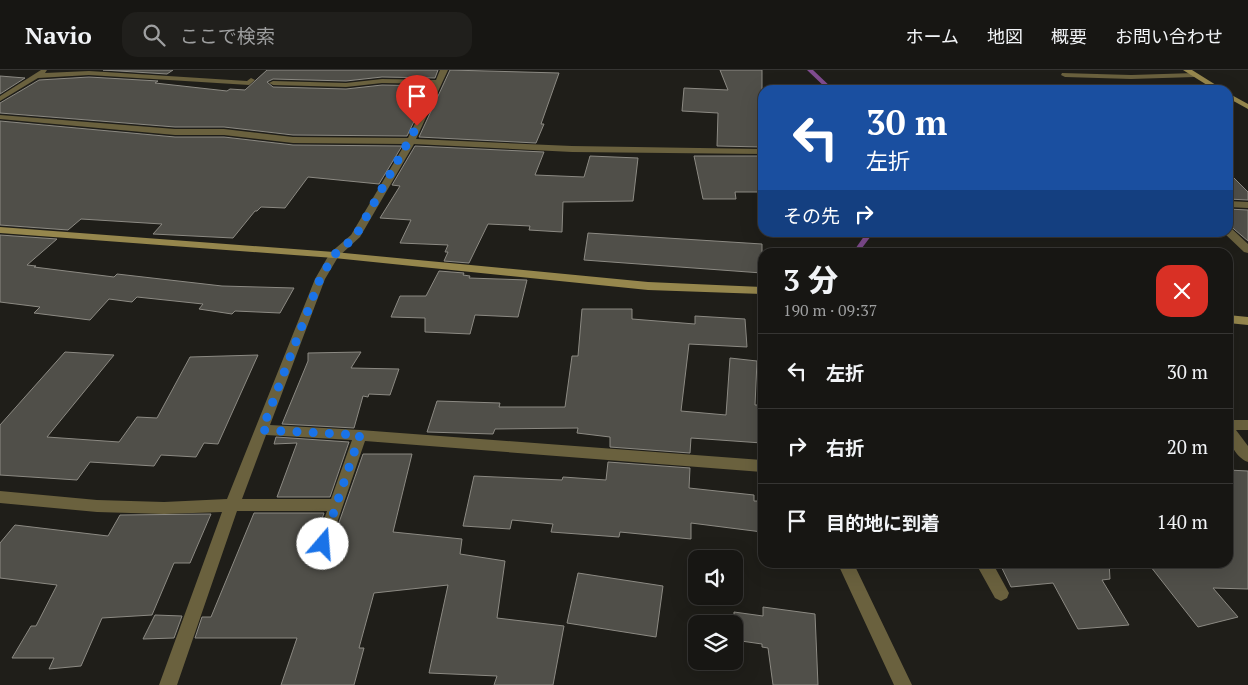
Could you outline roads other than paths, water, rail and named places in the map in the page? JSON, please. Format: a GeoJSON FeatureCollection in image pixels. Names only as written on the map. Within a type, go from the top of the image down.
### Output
{"type":"FeatureCollection","features":[{"type":"Feature","properties":{"kind":"street"},"geometry":{"type":"LineString","coordinates":[[0,99],[46,70]]}},
{"type":"Feature","properties":{"kind":"street"},"geometry":{"type":"LineString","coordinates":[[168,685],[218,540],[320,279],[334,255],[355,237],[411,141],[444,70]]}},
{"type":"Feature","properties":{"kind":"street"},"geometry":{"type":"LineString","coordinates":[[1187,70],[1212,85]]}},
{"type":"Feature","properties":{"kind":"street"},"geometry":{"type":"LineString","coordinates":[[38,76],[89,73],[249,83],[251,80]]}},
{"type":"Feature","properties":{"kind":"street"},"geometry":{"type":"LineString","coordinates":[[1065,74],[1132,80],[1195,75]]}},
{"type":"Feature","properties":{"kind":"street"},"geometry":{"type":"LineString","coordinates":[[273,83],[346,85],[382,81],[438,82]]}},
{"type":"Feature","properties":{"kind":"street"},"geometry":{"type":"LineString","coordinates":[[1233,98],[1248,107]]}},
{"type":"Feature","properties":{"kind":"street"},"geometry":{"type":"LineString","coordinates":[[0,118],[176,132],[224,132],[293,140],[411,141],[572,149],[758,152]]}},
{"type":"Feature","properties":{"kind":"street"},"geometry":{"type":"LineString","coordinates":[[1233,204],[1248,205]]}},
{"type":"Feature","properties":{"kind":"street"},"geometry":{"type":"LineString","coordinates":[[0,230],[334,255],[648,286],[758,291]]}},
{"type":"Feature","properties":{"kind":"street"},"geometry":{"type":"LineString","coordinates":[[1233,236],[1248,250]]}},
{"type":"Feature","properties":{"kind":"street"},"geometry":{"type":"LineString","coordinates":[[1233,320],[1248,321]]}},
{"type":"Feature","properties":{"kind":"street"},"geometry":{"type":"LineString","coordinates":[[1233,425],[1248,425]]}},
{"type":"Feature","properties":{"kind":"street"},"geometry":{"type":"LineString","coordinates":[[262,430],[360,435],[758,466]]}},
{"type":"Feature","properties":{"kind":"street"},"geometry":{"type":"LineString","coordinates":[[323,544],[360,435]]}},
{"type":"Feature","properties":{"kind":"street"},"geometry":{"type":"LineString","coordinates":[[1233,436],[1248,456]]}},
{"type":"Feature","properties":{"kind":"street"},"geometry":{"type":"LineString","coordinates":[[0,498],[97,506],[164,508],[233,505],[336,506]]}},
{"type":"Feature","properties":{"kind":"street"},"geometry":{"type":"LineString","coordinates":[[848,568],[903,685]]}},
{"type":"Feature","properties":{"kind":"street"},"geometry":{"type":"LineString","coordinates":[[986,568],[1001,593]]}},
{"type":"Feature","properties":{"kind":"waterway"},"geometry":{"type":"LineString","coordinates":[[810,70],[826,85]]}},
{"type":"Feature","properties":{"kind":"waterway"},"geometry":{"type":"LineString","coordinates":[[859,248],[867,237]]}}]}
